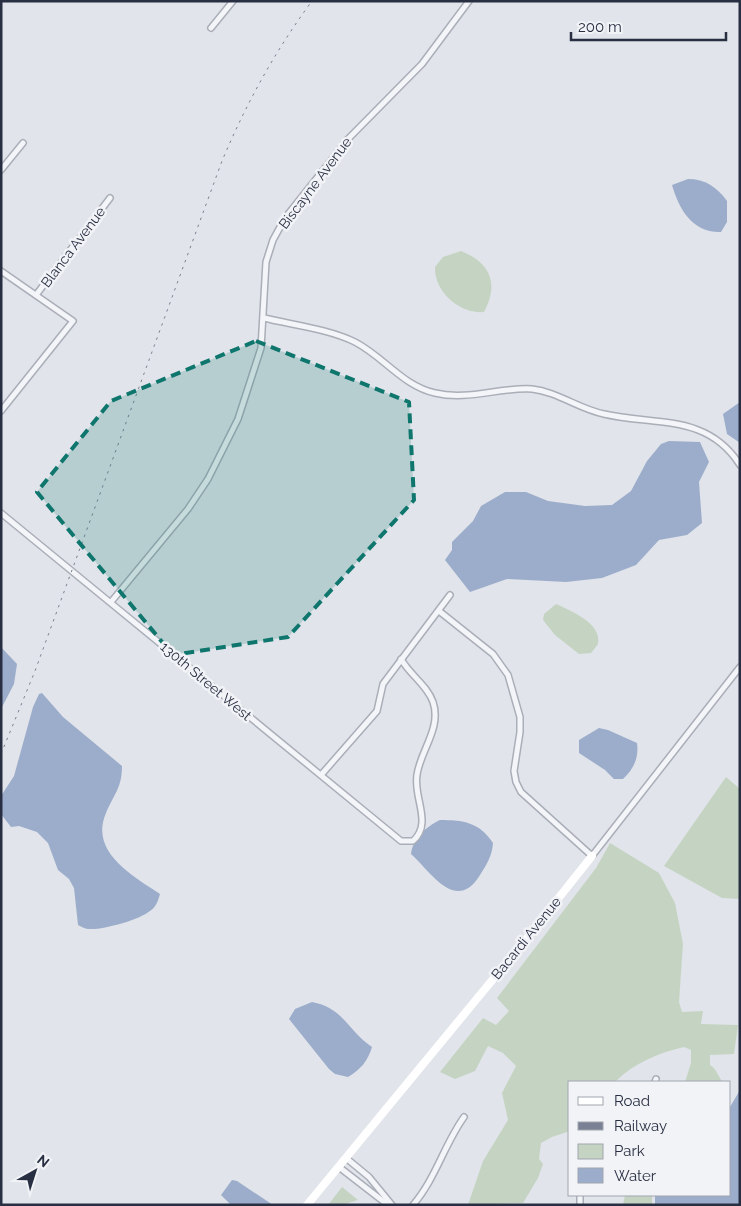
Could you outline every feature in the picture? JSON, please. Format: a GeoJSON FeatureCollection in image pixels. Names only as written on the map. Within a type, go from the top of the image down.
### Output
{"type":"FeatureCollection","features":[{"type":"Feature","properties":{"kind":"street"},"geometry":{"type":"LineString","coordinates":[[211,28],[233,1]]}},
{"type":"Feature","properties":{"kind":"street","name":"Biscayne Avenue"},"geometry":{"type":"LineString","coordinates":[[111,602],[188,509],[222,455],[251,385],[260,348],[264,318],[263,283],[266,262],[273,240],[285,218],[348,139],[422,64],[469,1]]}},
{"type":"Feature","properties":{"kind":"street"},"geometry":{"type":"LineString","coordinates":[[1,170],[23,143]]}},
{"type":"Feature","properties":{"kind":"street","name":"Blanca Avenue"},"geometry":{"type":"LineString","coordinates":[[36,295],[110,198]]}},
{"type":"Feature","properties":{"kind":"street"},"geometry":{"type":"LineString","coordinates":[[1,271],[74,321],[1,411]]}},
{"type":"Feature","properties":{"kind":"street"},"geometry":{"type":"LineString","coordinates":[[264,318],[354,342],[374,353],[406,380],[435,393],[464,396],[508,389],[534,390],[554,394],[604,414],[682,424],[701,430],[720,441],[740,465]]}},
{"type":"Feature","properties":{"kind":"street","name":"130th Street West"},"geometry":{"type":"LineString","coordinates":[[1,513],[401,841],[413,841],[422,831],[423,823],[416,777],[430,741],[434,703],[427,688],[407,670],[401,659]]}},
{"type":"Feature","properties":{"kind":"street"},"geometry":{"type":"LineString","coordinates":[[320,775],[377,711],[383,684],[450,595]]}},
{"type":"Feature","properties":{"kind":"street"},"geometry":{"type":"LineString","coordinates":[[439,611],[494,654],[508,675],[520,717],[520,732],[514,770],[516,782],[521,792],[592,856]]}},
{"type":"Feature","properties":{"kind":"street","name":"Bacardi Avenue"},"geometry":{"type":"LineString","coordinates":[[307,1205],[592,856],[740,667]]}},
{"type":"Feature","properties":{"kind":"street"},"geometry":{"type":"LineString","coordinates":[[413,1205],[429,1183],[449,1141],[464,1117]]}},
{"type":"Feature","properties":{"kind":"street"},"geometry":{"type":"LineString","coordinates":[[346,1158],[369,1177],[392,1205]]}},
{"type":"Feature","properties":{"kind":"street"},"geometry":{"type":"LineString","coordinates":[[339,1166],[388,1205]]}},
{"type":"Feature","properties":{"kind":"highlighted area"},"geometry":{"type":"Polygon","coordinates":[[[256,341],[409,402],[414,500],[288,637],[173,655],[37,492],[111,401],[256,341]]]}},
{"type":"Feature","properties":{"kind":"green space"},"geometry":{"type":"Polygon","coordinates":[[[461,251],[479,262],[489,276],[491,292],[484,312],[475,312],[458,305],[450,300],[439,285],[435,267],[443,257],[461,251]]]}},
{"type":"Feature","properties":{"kind":"green space"},"geometry":{"type":"Polygon","coordinates":[[[556,604],[584,619],[595,630],[598,644],[591,653],[579,654],[555,635],[543,620],[544,614],[556,604]]]}},
{"type":"Feature","properties":{"kind":"green space"},"geometry":{"type":"Polygon","coordinates":[[[726,777],[740,789],[740,899],[722,898],[664,866],[726,777]]]}},
{"type":"Feature","properties":{"kind":"green space"},"geometry":{"type":"Polygon","coordinates":[[[610,843],[659,873],[675,903],[683,944],[679,1002],[682,1012],[703,1011],[701,1024],[738,1025],[734,1054],[710,1055],[710,1065],[715,1069],[722,1081],[685,1081],[691,1063],[691,1050],[684,1047],[665,1052],[638,1064],[616,1081],[568,1081],[568,1132],[541,1143],[539,1159],[543,1164],[538,1178],[523,1203],[468,1205],[483,1161],[508,1120],[502,1093],[516,1066],[503,1053],[488,1046],[475,1071],[455,1079],[440,1072],[483,1018],[496,1025],[509,1011],[497,998],[596,868],[610,843]]]}},
{"type":"Feature","properties":{"kind":"green space"},"geometry":{"type":"Polygon","coordinates":[[[342,1187],[358,1200],[342,1205],[328,1205],[342,1187]]]}},
{"type":"Feature","properties":{"kind":"green space"},"geometry":{"type":"Polygon","coordinates":[[[625,1196],[652,1196],[652,1205],[623,1205],[625,1196]]]}},
{"type":"Feature","properties":{"kind":"water"},"geometry":{"type":"Polygon","coordinates":[[[688,179],[705,182],[719,192],[727,201],[727,222],[721,232],[702,228],[688,218],[683,211],[672,185],[688,179]]]}},
{"type":"Feature","properties":{"kind":"water"},"geometry":{"type":"Polygon","coordinates":[[[740,402],[740,443],[727,434],[723,414],[740,402]]]}},
{"type":"Feature","properties":{"kind":"water"},"geometry":{"type":"Polygon","coordinates":[[[669,441],[700,442],[709,462],[699,482],[702,523],[687,535],[659,540],[636,565],[602,578],[566,582],[507,579],[470,592],[445,560],[452,550],[452,542],[473,521],[481,506],[505,492],[526,492],[548,501],[585,506],[612,505],[631,491],[647,461],[661,444],[669,441]]]}},
{"type":"Feature","properties":{"kind":"water"},"geometry":{"type":"Polygon","coordinates":[[[1,647],[17,664],[14,684],[1,709],[1,647]]]}},
{"type":"Feature","properties":{"kind":"water"},"geometry":{"type":"Polygon","coordinates":[[[42,693],[63,717],[122,766],[119,786],[106,813],[102,827],[103,840],[108,851],[127,871],[160,894],[154,908],[138,918],[121,924],[95,929],[86,929],[78,925],[74,888],[69,879],[58,870],[48,843],[37,832],[19,826],[11,827],[1,814],[1,796],[14,776],[33,707],[39,694],[42,693]]]}},
{"type":"Feature","properties":{"kind":"water"},"geometry":{"type":"Polygon","coordinates":[[[599,728],[637,743],[635,762],[623,779],[614,779],[605,770],[579,753],[579,740],[599,728]]]}},
{"type":"Feature","properties":{"kind":"water"},"geometry":{"type":"Polygon","coordinates":[[[440,820],[463,822],[476,826],[493,843],[489,860],[480,875],[471,886],[462,891],[444,886],[411,854],[417,838],[440,820]]]}},
{"type":"Feature","properties":{"kind":"water"},"geometry":{"type":"Polygon","coordinates":[[[312,1002],[323,1005],[339,1015],[372,1047],[363,1065],[348,1077],[335,1074],[329,1069],[289,1019],[295,1009],[312,1002]]]}},
{"type":"Feature","properties":{"kind":"water"},"geometry":{"type":"Polygon","coordinates":[[[740,1090],[740,1205],[655,1205],[655,1196],[731,1196],[731,1105],[740,1090]]]}},
{"type":"Feature","properties":{"kind":"water"},"geometry":{"type":"Polygon","coordinates":[[[232,1180],[237,1181],[273,1205],[231,1205],[221,1195],[232,1180]]]}},
{"type":"Feature","properties":{"kind":"railway"},"geometry":{"type":"LineString","coordinates":[[1,754],[35,671],[222,161],[262,78],[312,1]]}}]}
